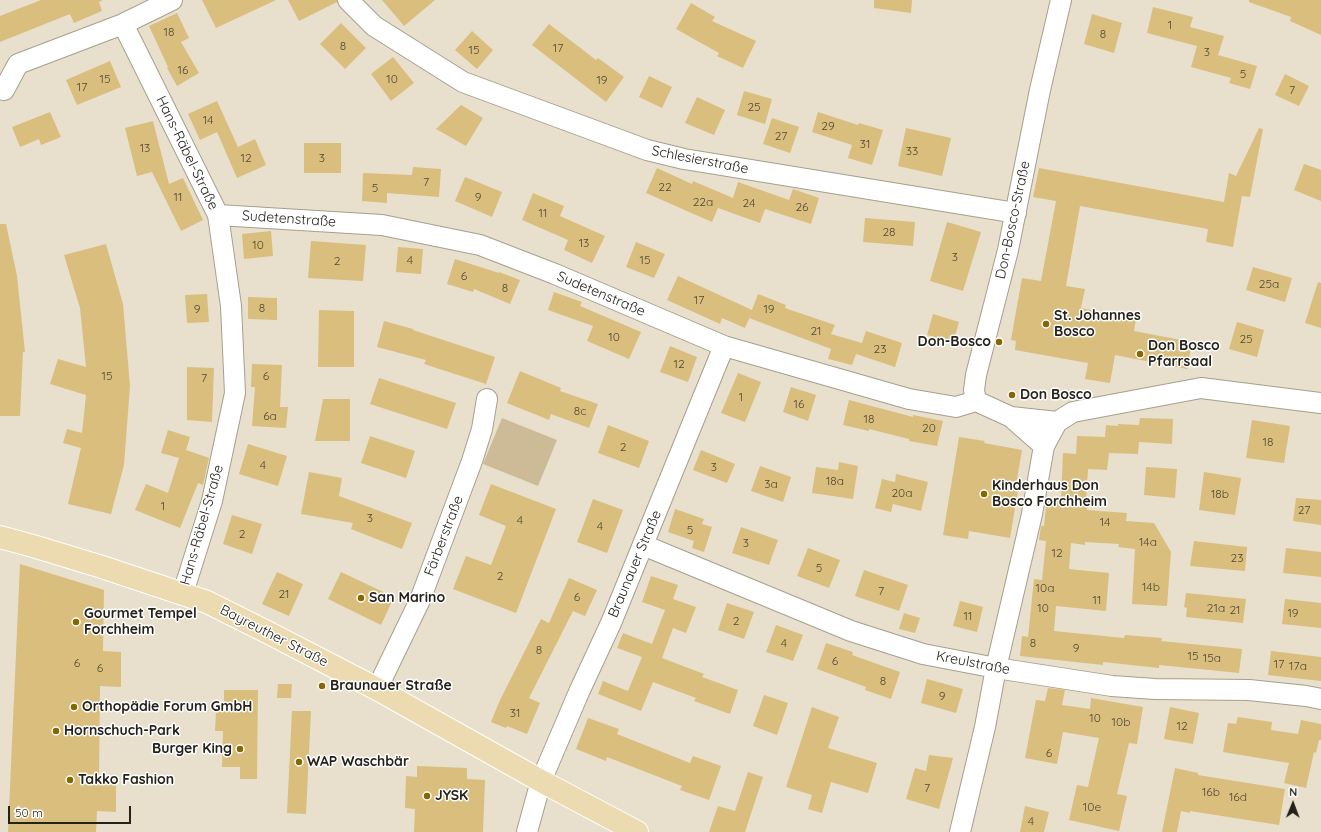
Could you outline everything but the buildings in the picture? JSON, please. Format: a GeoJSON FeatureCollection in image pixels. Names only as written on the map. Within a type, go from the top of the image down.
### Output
{"type":"FeatureCollection","features":[{"type":"Feature","properties":{"kind":"main road","name":"Bayreuther Straße"},"geometry":{"type":"LineString","coordinates":[[0,537],[33,546],[207,602],[269,632],[377,689],[541,781],[637,832]]}},
{"type":"Feature","properties":{"kind":"street"},"geometry":{"type":"LineString","coordinates":[[4,90],[18,64],[123,24],[172,0]]}},
{"type":"Feature","properties":{"kind":"street","name":"Schlesierstraße"},"geometry":{"type":"LineString","coordinates":[[348,0],[374,26],[463,82],[647,150],[684,159],[1016,212]]}},
{"type":"Feature","properties":{"kind":"street","name":"Don-Bosco-Straße"},"geometry":{"type":"LineString","coordinates":[[976,402],[974,390],[976,375],[1008,250],[1040,90],[1061,0]]}},
{"type":"Feature","properties":{"kind":"street","name":"Hans-Räbel-Straße"},"geometry":{"type":"LineString","coordinates":[[123,24],[218,215],[231,306],[235,393],[212,501],[182,593]]}},
{"type":"Feature","properties":{"kind":"street","name":"Sudetenstraße"},"geometry":{"type":"LineString","coordinates":[[218,215],[382,225],[480,245],[556,274],[724,346],[909,399],[956,407],[976,402]]}},
{"type":"Feature","properties":{"kind":"street","name":"Braunauer Straße"},"geometry":{"type":"LineString","coordinates":[[527,832],[541,781],[611,623],[724,346]]}},
{"type":"Feature","properties":{"kind":"street"},"geometry":{"type":"LineString","coordinates":[[960,832],[1032,514],[1044,446],[1057,422],[1073,412],[1201,388],[1321,404]]}},
{"type":"Feature","properties":{"kind":"street","name":"Färberstraße"},"geometry":{"type":"LineString","coordinates":[[377,689],[423,592],[472,461],[482,429],[487,399]]}},
{"type":"Feature","properties":{"kind":"street"},"geometry":{"type":"LineString","coordinates":[[976,402],[1011,417],[1057,422]]}},
{"type":"Feature","properties":{"kind":"street"},"geometry":{"type":"LineString","coordinates":[[1011,417],[1044,446]]}},
{"type":"Feature","properties":{"kind":"street","name":"Kreulstraße"},"geometry":{"type":"LineString","coordinates":[[643,545],[851,631],[923,654],[996,668],[1112,686],[1155,689],[1249,690],[1321,699]]}},
{"type":"Feature","properties":{"kind":"shaded area"},"geometry":{"type":"Polygon","coordinates":[[[502,418],[557,440],[538,486],[483,464],[502,418]]]}},
{"type":"Feature","properties":{"kind":"place","name":"St. Johannes Bosco"},"geometry":{"type":"Point","coordinates":[1046,324]}},
{"type":"Feature","properties":{"kind":"place","name":"Don-Bosco"},"geometry":{"type":"Point","coordinates":[999,342]}},
{"type":"Feature","properties":{"kind":"place","name":"Don Bosco Pfarrsaal"},"geometry":{"type":"Point","coordinates":[1140,354]}},
{"type":"Feature","properties":{"kind":"place","name":"Don Bosco"},"geometry":{"type":"Point","coordinates":[1012,395]}},
{"type":"Feature","properties":{"kind":"place","name":"Kinderhaus Don Bosco Forchheim"},"geometry":{"type":"Point","coordinates":[984,494]}},
{"type":"Feature","properties":{"kind":"place","name":"San Marino"},"geometry":{"type":"Point","coordinates":[361,598]}},
{"type":"Feature","properties":{"kind":"place","name":"Gourmet Tempel Forchheim"},"geometry":{"type":"Point","coordinates":[76,622]}},
{"type":"Feature","properties":{"kind":"place","name":"Braunauer Straße"},"geometry":{"type":"Point","coordinates":[322,686]}},
{"type":"Feature","properties":{"kind":"place","name":"Orthopädie Forum GmbH"},"geometry":{"type":"Point","coordinates":[74,707]}},
{"type":"Feature","properties":{"kind":"place","name":"Hornschuch-Park"},"geometry":{"type":"Point","coordinates":[56,731]}},
{"type":"Feature","properties":{"kind":"place","name":"Burger King"},"geometry":{"type":"Point","coordinates":[240,749]}},
{"type":"Feature","properties":{"kind":"place","name":"WAP Waschbär"},"geometry":{"type":"Point","coordinates":[299,762]}},
{"type":"Feature","properties":{"kind":"place","name":"Takko Fashion"},"geometry":{"type":"Point","coordinates":[70,780]}},
{"type":"Feature","properties":{"kind":"place","name":"JYSK"},"geometry":{"type":"Point","coordinates":[427,796]}}]}
